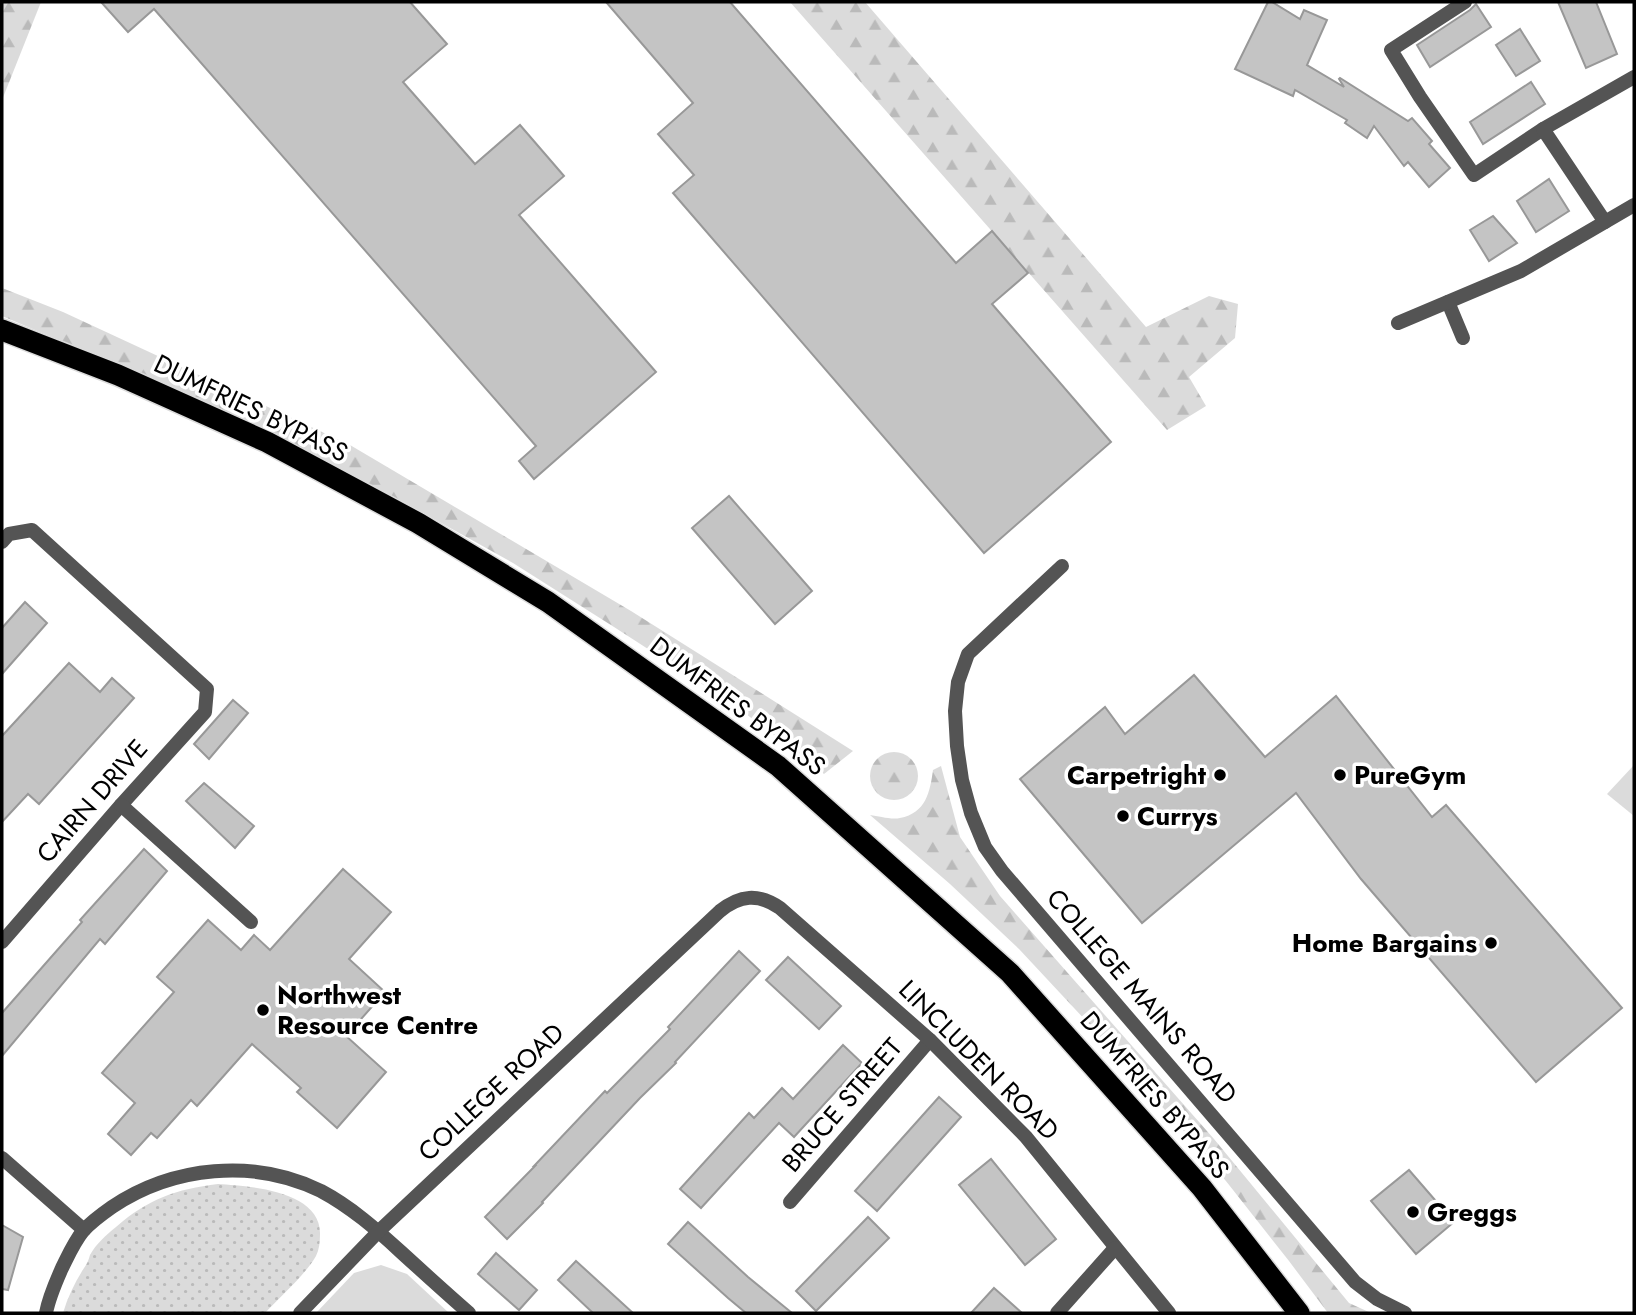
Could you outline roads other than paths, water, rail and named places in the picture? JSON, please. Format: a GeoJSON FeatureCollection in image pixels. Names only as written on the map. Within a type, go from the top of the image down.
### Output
{"type":"FeatureCollection","features":[{"type":"Feature","properties":{"kind":"highway","name":"DUMFRIES BYPASS"},"geometry":{"type":"LineString","coordinates":[[2,330],[118,375],[267,442],[418,523],[548,602],[778,766],[1010,973],[1202,1188],[1299,1313]]}},
{"type":"Feature","properties":{"kind":"street"},"geometry":{"type":"LineString","coordinates":[[1465,2],[1391,50],[1474,175],[1542,129],[1634,77]]}},
{"type":"Feature","properties":{"kind":"street"},"geometry":{"type":"LineString","coordinates":[[1542,129],[1605,222]]}},
{"type":"Feature","properties":{"kind":"street"},"geometry":{"type":"LineString","coordinates":[[1398,323],[1521,271],[1634,205]]}},
{"type":"Feature","properties":{"kind":"street"},"geometry":{"type":"LineString","coordinates":[[1448,302],[1463,338]]}},
{"type":"Feature","properties":{"kind":"street","name":"CAIRN DRIVE"},"geometry":{"type":"LineString","coordinates":[[2,542],[9,534],[32,530],[207,689],[205,712],[2,942]]}},
{"type":"Feature","properties":{"kind":"street","name":"COLLEGE MAINS ROAD"},"geometry":{"type":"LineString","coordinates":[[1062,566],[968,654],[958,682],[955,711],[962,780],[971,813],[985,847],[1024,897],[1161,1053],[1355,1282],[1377,1299],[1405,1313]]}},
{"type":"Feature","properties":{"kind":"street"},"geometry":{"type":"LineString","coordinates":[[121,805],[251,922]]}},
{"type":"Feature","properties":{"kind":"street","name":"LINCLUDEN ROAD"},"geometry":{"type":"LineString","coordinates":[[720,911],[741,899],[754,898],[772,903],[930,1040],[1026,1137],[1169,1313]]}},
{"type":"Feature","properties":{"kind":"street","name":"COLLEGE ROAD"},"geometry":{"type":"LineString","coordinates":[[300,1313],[379,1231],[720,911]]}},
{"type":"Feature","properties":{"kind":"street","name":"BRUCE STREET"},"geometry":{"type":"LineString","coordinates":[[790,1202],[930,1040]]}},
{"type":"Feature","properties":{"kind":"street"},"geometry":{"type":"LineString","coordinates":[[2,1158],[84,1230]]}},
{"type":"Feature","properties":{"kind":"street"},"geometry":{"type":"LineString","coordinates":[[46,1313],[49,1296],[72,1248],[84,1230],[102,1214],[122,1200],[167,1180],[203,1172],[242,1171],[295,1181],[344,1204],[379,1231],[469,1313]]}},
{"type":"Feature","properties":{"kind":"street"},"geometry":{"type":"LineString","coordinates":[[1058,1313],[1115,1248]]}},
{"type":"Feature","properties":{"kind":"place","name":"Carpetright"},"geometry":{"type":"Point","coordinates":[1220,775]}},
{"type":"Feature","properties":{"kind":"place","name":"PureGym"},"geometry":{"type":"Point","coordinates":[1340,775]}},
{"type":"Feature","properties":{"kind":"place","name":"Currys"},"geometry":{"type":"Point","coordinates":[1123,816]}},
{"type":"Feature","properties":{"kind":"place","name":"Home Bargains"},"geometry":{"type":"Point","coordinates":[1491,943]}},
{"type":"Feature","properties":{"kind":"place","name":"Northwest Resource Centre"},"geometry":{"type":"Point","coordinates":[263,1010]}},
{"type":"Feature","properties":{"kind":"place","name":"Greggs"},"geometry":{"type":"Point","coordinates":[1413,1212]}}]}
